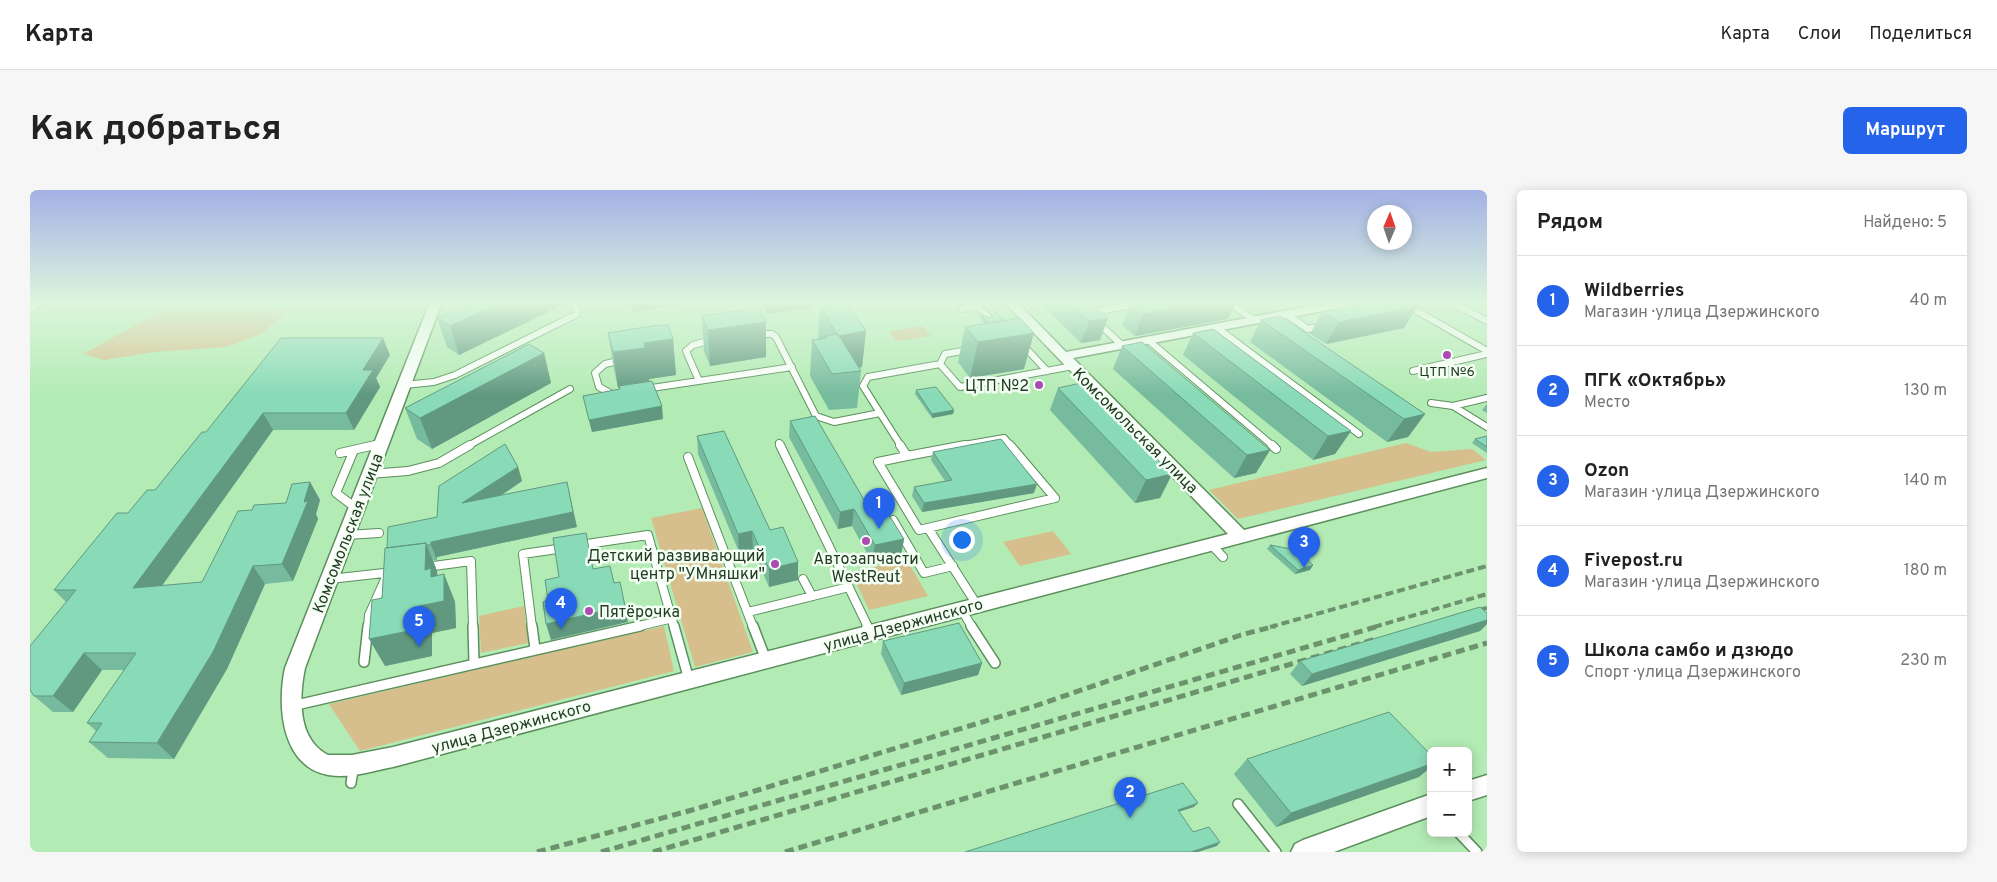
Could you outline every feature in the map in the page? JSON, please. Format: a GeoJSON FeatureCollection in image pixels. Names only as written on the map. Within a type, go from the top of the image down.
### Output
{"type":"FeatureCollection","features":[{"type":"Feature","properties":{"kind":"street","name":"Комсомольская улица"},"geometry":{"type":"LineString","coordinates":[[319,762],[298,739],[290,706],[291,686],[295,668],[424,333]]}},
{"type":"Feature","properties":{"kind":"street","name":"Комсомольская улица"},"geometry":{"type":"LineString","coordinates":[[1034,333],[1068,361],[1240,536]]}},
{"type":"Feature","properties":{"kind":"street"},"geometry":{"type":"LineString","coordinates":[[1068,361],[1122,345],[1185,333]]}},
{"type":"Feature","properties":{"kind":"street","name":"улица Дзержинского"},"geometry":{"type":"LineString","coordinates":[[319,762],[353,774],[393,757],[969,607],[1217,551],[1240,536],[1487,473]]}},
{"type":"Feature","properties":{"kind":"street"},"geometry":{"type":"LineString","coordinates":[[1472,791],[1487,785]]}},
{"type":"Feature","properties":{"kind":"street"},"geometry":{"type":"LineString","coordinates":[[1303,852],[1427,806]]}},
{"type":"Feature","properties":{"kind":"lane"},"geometry":{"type":"LineString","coordinates":[[404,385],[434,382],[455,375],[539,333]]}},
{"type":"Feature","properties":{"kind":"lane"},"geometry":{"type":"LineString","coordinates":[[750,334],[765,333],[776,337],[816,416],[834,422],[880,413]]}},
{"type":"Feature","properties":{"kind":"lane"},"geometry":{"type":"LineString","coordinates":[[1109,333],[1122,345]]}},
{"type":"Feature","properties":{"kind":"lane"},"geometry":{"type":"LineString","coordinates":[[1224,333],[1359,434]]}},
{"type":"Feature","properties":{"kind":"lane"},"geometry":{"type":"LineString","coordinates":[[1455,333],[1487,353]]}},
{"type":"Feature","properties":{"kind":"lane"},"geometry":{"type":"LineString","coordinates":[[1038,338],[1020,341],[1047,371]]}},
{"type":"Feature","properties":{"kind":"lane"},"geometry":{"type":"LineString","coordinates":[[677,352],[686,351],[693,344],[716,340]]}},
{"type":"Feature","properties":{"kind":"lane"},"geometry":{"type":"LineString","coordinates":[[1148,340],[1276,449]]}},
{"type":"Feature","properties":{"kind":"lane"},"geometry":{"type":"LineString","coordinates":[[940,364],[945,354],[973,349]]}},
{"type":"Feature","properties":{"kind":"lane"},"geometry":{"type":"LineString","coordinates":[[686,351],[699,381]]}},
{"type":"Feature","properties":{"kind":"lane"},"geometry":{"type":"LineString","coordinates":[[1413,371],[1487,353]]}},
{"type":"Feature","properties":{"kind":"lane"},"geometry":{"type":"LineString","coordinates":[[620,393],[601,391],[597,387],[595,373],[605,364],[632,358]]}},
{"type":"Feature","properties":{"kind":"lane"},"geometry":{"type":"LineString","coordinates":[[940,364],[960,387],[1047,371],[1068,361]]}},
{"type":"Feature","properties":{"kind":"lane"},"geometry":{"type":"LineString","coordinates":[[907,456],[863,386],[868,377],[940,364]]}},
{"type":"Feature","properties":{"kind":"lane"},"geometry":{"type":"LineString","coordinates":[[635,391],[792,367]]}},
{"type":"Feature","properties":{"kind":"lane"},"geometry":{"type":"LineString","coordinates":[[369,474],[408,471],[439,463],[570,389]]}},
{"type":"Feature","properties":{"kind":"lane"},"geometry":{"type":"LineString","coordinates":[[1431,403],[1454,406],[1487,398]]}},
{"type":"Feature","properties":{"kind":"lane"},"geometry":{"type":"LineString","coordinates":[[1454,406],[1487,427]]}},
{"type":"Feature","properties":{"kind":"lane"},"geometry":{"type":"LineString","coordinates":[[1004,438],[1055,498],[919,530],[878,462],[907,456],[1004,438]]}},
{"type":"Feature","properties":{"kind":"lane"},"geometry":{"type":"LineString","coordinates":[[779,443],[871,633]]}},
{"type":"Feature","properties":{"kind":"lane"},"geometry":{"type":"LineString","coordinates":[[340,453],[381,444]]}},
{"type":"Feature","properties":{"kind":"lane"},"geometry":{"type":"LineString","coordinates":[[354,450],[336,493],[356,508]]}},
{"type":"Feature","properties":{"kind":"lane"},"geometry":{"type":"LineString","coordinates":[[688,457],[766,660]]}},
{"type":"Feature","properties":{"kind":"lane"},"geometry":{"type":"LineString","coordinates":[[893,520],[924,573],[953,566]]}},
{"type":"Feature","properties":{"kind":"lane"},"geometry":{"type":"LineString","coordinates":[[928,528],[953,566],[969,607],[995,663]]}},
{"type":"Feature","properties":{"kind":"lane"},"geometry":{"type":"LineString","coordinates":[[346,535],[379,533]]}},
{"type":"Feature","properties":{"kind":"lane"},"geometry":{"type":"LineString","coordinates":[[534,649],[524,554],[648,535],[690,680]]}},
{"type":"Feature","properties":{"kind":"lane"},"geometry":{"type":"LineString","coordinates":[[415,569],[471,561],[474,664]]}},
{"type":"Feature","properties":{"kind":"lane"},"geometry":{"type":"LineString","coordinates":[[329,579],[406,570]]}},
{"type":"Feature","properties":{"kind":"lane"},"geometry":{"type":"LineString","coordinates":[[364,662],[368,615],[388,573]]}},
{"type":"Feature","properties":{"kind":"lane"},"geometry":{"type":"LineString","coordinates":[[803,578],[812,596]]}},
{"type":"Feature","properties":{"kind":"lane"},"geometry":{"type":"LineString","coordinates":[[748,612],[849,587]]}},
{"type":"Feature","properties":{"kind":"lane"},"geometry":{"type":"LineString","coordinates":[[290,706],[673,618]]}},
{"type":"Feature","properties":{"kind":"lane"},"geometry":{"type":"LineString","coordinates":[[1238,804],[1276,852]]}},
{"type":"Feature","properties":{"kind":"lane"},"geometry":{"type":"LineString","coordinates":[[1463,837],[1477,852]]}},
{"type":"Feature","properties":{"kind":"shaded area"},"geometry":{"type":"Polygon","coordinates":[[[122,333],[262,333],[226,347],[154,352],[104,360],[83,354],[122,333]]]}},
{"type":"Feature","properties":{"kind":"shaded area"},"geometry":{"type":"Polygon","coordinates":[[[890,333],[929,333],[931,336],[896,341],[890,333]]]}},
{"type":"Feature","properties":{"kind":"shaded area"},"geometry":{"type":"Polygon","coordinates":[[[1406,443],[1431,452],[1472,449],[1486,460],[1238,519],[1209,490],[1406,443]]]}},
{"type":"Feature","properties":{"kind":"shaded area"},"geometry":{"type":"Polygon","coordinates":[[[702,508],[753,652],[695,667],[651,518],[702,508]]]}},
{"type":"Feature","properties":{"kind":"shaded area"},"geometry":{"type":"Polygon","coordinates":[[[1053,531],[1071,554],[1020,566],[1003,542],[1053,531]]]}},
{"type":"Feature","properties":{"kind":"shaded area"},"geometry":{"type":"Polygon","coordinates":[[[907,560],[928,596],[869,610],[851,572],[907,560]]]}},
{"type":"Feature","properties":{"kind":"shaded area"},"geometry":{"type":"Polygon","coordinates":[[[524,606],[528,643],[481,653],[479,616],[524,606]]]}},
{"type":"Feature","properties":{"kind":"shaded area"},"geometry":{"type":"Polygon","coordinates":[[[664,626],[674,671],[360,751],[329,704],[664,626]]]}},
{"type":"Feature","properties":{"kind":"building"},"geometry":{"type":"Polygon","coordinates":[[[608,333],[671,333],[673,339],[644,343],[645,348],[613,352],[608,333]]]}},
{"type":"Feature","properties":{"kind":"building"},"geometry":{"type":"Polygon","coordinates":[[[836,333],[855,333],[838,336],[836,333]]]}},
{"type":"Feature","properties":{"kind":"building"},"geometry":{"type":"Polygon","coordinates":[[[970,333],[1034,333],[978,342],[970,333]]]}},
{"type":"Feature","properties":{"kind":"building"},"geometry":{"type":"Polygon","coordinates":[[[1193,333],[1218,333],[1351,431],[1328,436],[1193,333]]]}},
{"type":"Feature","properties":{"kind":"building"},"geometry":{"type":"Polygon","coordinates":[[[1280,333],[1305,333],[1425,414],[1404,419],[1280,333]]]}},
{"type":"Feature","properties":{"kind":"building"},"geometry":{"type":"Polygon","coordinates":[[[838,334],[861,371],[832,374],[812,340],[838,334]]]}},
{"type":"Feature","properties":{"kind":"building"},"geometry":{"type":"Polygon","coordinates":[[[281,338],[383,338],[363,370],[373,370],[346,413],[263,413],[133,588],[202,582],[238,511],[252,510],[254,505],[286,503],[292,484],[310,482],[304,502],[308,501],[282,564],[253,566],[213,652],[157,743],[89,742],[102,723],[87,723],[136,653],[84,653],[53,696],[34,696],[30,690],[30,646],[76,590],[54,590],[117,513],[128,513],[147,490],[155,490],[202,432],[206,432],[281,338]]]}},
{"type":"Feature","properties":{"kind":"building"},"geometry":{"type":"Polygon","coordinates":[[[1142,342],[1270,450],[1247,455],[1122,346],[1142,342]]]}},
{"type":"Feature","properties":{"kind":"building"},"geometry":{"type":"Polygon","coordinates":[[[529,344],[544,353],[420,418],[405,408],[529,344]]]}},
{"type":"Feature","properties":{"kind":"building"},"geometry":{"type":"Polygon","coordinates":[[[652,381],[662,406],[589,420],[583,396],[620,389],[619,386],[652,381]]]}},
{"type":"Feature","properties":{"kind":"building"},"geometry":{"type":"Polygon","coordinates":[[[1081,383],[1172,474],[1146,480],[1058,388],[1081,383]]]}},
{"type":"Feature","properties":{"kind":"building"},"geometry":{"type":"Polygon","coordinates":[[[936,387],[954,410],[932,414],[916,390],[936,387]]]}},
{"type":"Feature","properties":{"kind":"building"},"geometry":{"type":"Polygon","coordinates":[[[815,416],[870,510],[884,507],[904,539],[875,545],[854,509],[840,512],[790,421],[815,416]]]}},
{"type":"Feature","properties":{"kind":"building"},"geometry":{"type":"Polygon","coordinates":[[[724,431],[770,530],[783,527],[798,562],[769,569],[752,531],[738,534],[697,436],[724,431]]]}},
{"type":"Feature","properties":{"kind":"building"},"geometry":{"type":"Polygon","coordinates":[[[1487,436],[1487,447],[1475,439],[1487,436]]]}},
{"type":"Feature","properties":{"kind":"building"},"geometry":{"type":"Polygon","coordinates":[[[1001,439],[1037,484],[924,503],[914,487],[952,480],[933,452],[1001,439]]]}},
{"type":"Feature","properties":{"kind":"building"},"geometry":{"type":"Polygon","coordinates":[[[505,444],[518,467],[462,503],[567,482],[573,512],[431,542],[431,545],[426,545],[426,543],[387,548],[388,527],[437,517],[439,486],[505,444]]]}},
{"type":"Feature","properties":{"kind":"building"},"geometry":{"type":"Polygon","coordinates":[[[586,533],[593,569],[610,566],[614,583],[620,582],[625,606],[546,624],[543,602],[548,600],[545,580],[559,577],[553,538],[586,533]]]}},
{"type":"Feature","properties":{"kind":"building"},"geometry":{"type":"Polygon","coordinates":[[[426,543],[425,570],[431,568],[431,577],[444,574],[444,601],[419,606],[419,629],[369,639],[372,600],[382,598],[385,548],[426,543]]]}},
{"type":"Feature","properties":{"kind":"building"},"geometry":{"type":"Polygon","coordinates":[[[1270,545],[1296,550],[1313,565],[1298,570],[1270,545]]]}},
{"type":"Feature","properties":{"kind":"building"},"geometry":{"type":"Polygon","coordinates":[[[1480,607],[1487,613],[1487,620],[1312,674],[1300,661],[1480,607]]]}},
{"type":"Feature","properties":{"kind":"building"},"geometry":{"type":"Polygon","coordinates":[[[959,623],[982,663],[904,683],[883,641],[959,623]]]}},
{"type":"Feature","properties":{"kind":"building"},"geometry":{"type":"Polygon","coordinates":[[[1389,712],[1427,751],[1427,765],[1291,813],[1247,759],[1389,712]]]}},
{"type":"Feature","properties":{"kind":"building"},"geometry":{"type":"Polygon","coordinates":[[[1183,783],[1198,803],[1178,810],[1193,832],[1209,827],[1220,842],[1191,852],[965,852],[1183,783]]]}},
{"type":"Feature","properties":{"kind":"railway"},"geometry":{"type":"LineString","coordinates":[[1270,627],[1487,566]]}},
{"type":"Feature","properties":{"kind":"railway"},"geometry":{"type":"LineString","coordinates":[[1374,627],[1487,594]]}},
{"type":"Feature","properties":{"kind":"railway"},"geometry":{"type":"LineString","coordinates":[[1468,613],[1487,608]]}},
{"type":"Feature","properties":{"kind":"railway"},"geometry":{"type":"LineString","coordinates":[[537,852],[692,810],[1035,706],[1241,635],[1275,626]]}},
{"type":"Feature","properties":{"kind":"railway"},"geometry":{"type":"LineString","coordinates":[[601,852],[1379,626]]}},
{"type":"Feature","properties":{"kind":"railway"},"geometry":{"type":"LineString","coordinates":[[653,852],[1376,639]]}},
{"type":"Feature","properties":{"kind":"railway"},"geometry":{"type":"LineString","coordinates":[[785,852],[1487,643]]}},
{"type":"Feature","properties":{"kind":"place","name":"ЦТП №6"},"geometry":{"type":"Point","coordinates":[1447,355]}},
{"type":"Feature","properties":{"kind":"place","name":"ЦТП №2"},"geometry":{"type":"Point","coordinates":[1039,385]}},
{"type":"Feature","properties":{"kind":"place","name":"Wildberries"},"geometry":{"type":"Point","coordinates":[879,529]}},
{"type":"Feature","properties":{"kind":"place","name":"Автозапчасти WestReut"},"geometry":{"type":"Point","coordinates":[866,541]}},
{"type":"Feature","properties":{"kind":"place","name":"Детский развивающий центр \"УМняшки\""},"geometry":{"type":"Point","coordinates":[775,564]}},
{"type":"Feature","properties":{"kind":"place","name":"Ozon"},"geometry":{"type":"Point","coordinates":[1304,568]}},
{"type":"Feature","properties":{"kind":"place","name":"Пятёрочка"},"geometry":{"type":"Point","coordinates":[589,611]}},
{"type":"Feature","properties":{"kind":"place","name":"Fivepost.ru"},"geometry":{"type":"Point","coordinates":[561,629]}},
{"type":"Feature","properties":{"kind":"place","name":"Школа самбо и дзюдо"},"geometry":{"type":"Point","coordinates":[419,647]}},
{"type":"Feature","properties":{"kind":"place","name":"ПГК «Октябрь»"},"geometry":{"type":"Point","coordinates":[1130,818]}}]}
